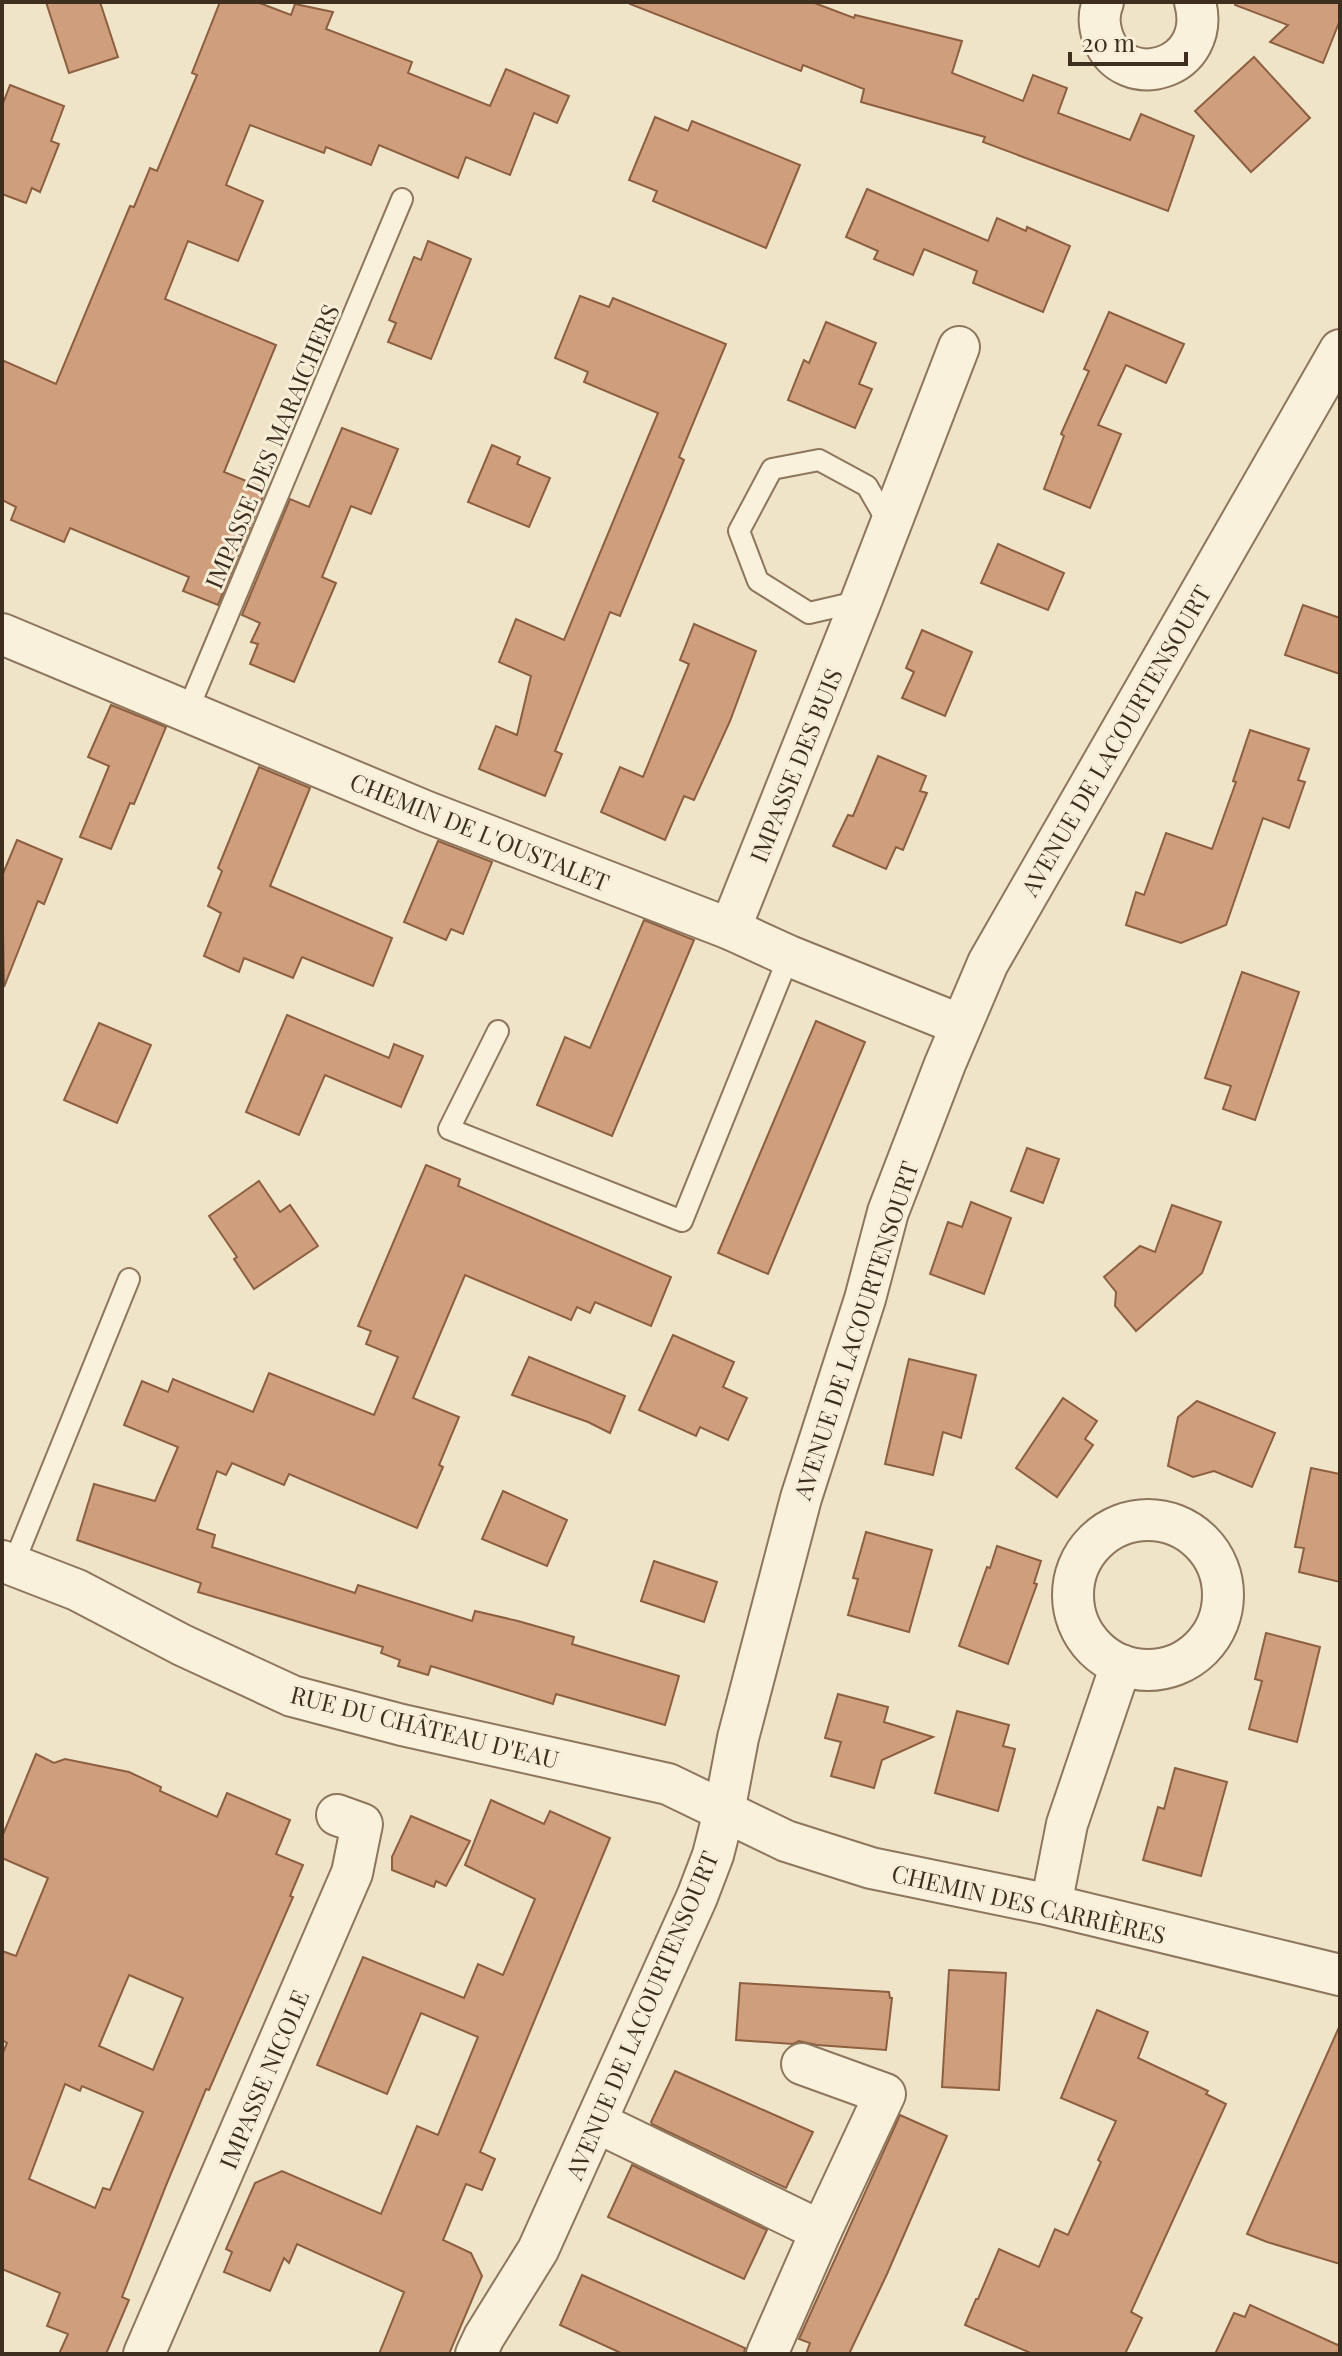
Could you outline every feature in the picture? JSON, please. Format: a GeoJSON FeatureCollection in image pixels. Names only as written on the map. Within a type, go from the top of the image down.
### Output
{"type":"FeatureCollection","features":[{"type":"Feature","properties":{"kind":"street"},"geometry":{"type":"LineString","coordinates":[[1103,2],[1099,26],[1106,45],[1117,58],[1132,67],[1149,70],[1171,65],[1184,54],[1195,38],[1198,21],[1195,2]]}},
{"type":"Feature","properties":{"kind":"street","name":"IMPASSE DES BUIS"},"geometry":{"type":"LineString","coordinates":[[730,929],[959,347]]}},
{"type":"Feature","properties":{"kind":"street","name":"AVENUE DE LACOURTENSOURT"},"geometry":{"type":"LineString","coordinates":[[476,2354],[538,2250],[713,1855],[738,1738],[801,1498],[865,1299],[888,1212],[961,1025],[988,963],[1340,350]]}},
{"type":"Feature","properties":{"kind":"street","name":"CHEMIN DE L'OUSTALET"},"geometry":{"type":"LineString","coordinates":[[2,634],[427,812],[730,929],[961,1025]]}},
{"type":"Feature","properties":{"kind":"street","name":"RUE DU CHÂTEAU D'EAU"},"geometry":{"type":"LineString","coordinates":[[8,1563],[77,1590],[182,1645],[292,1696],[402,1725],[668,1784],[724,1812]]}},
{"type":"Feature","properties":{"kind":"street"},"geometry":{"type":"LineString","coordinates":[[1051,1905],[1067,1824],[1121,1665]]}},
{"type":"Feature","properties":{"kind":"street","name":"CHEMIN DES CARRIÈRES"},"geometry":{"type":"LineString","coordinates":[[724,1812],[786,1841],[871,1868],[1051,1905],[1340,1975]]}},
{"type":"Feature","properties":{"kind":"street","name":"IMPASSE NICOLE"},"geometry":{"type":"LineString","coordinates":[[144,2354],[352,1873],[362,1824],[337,1815]]}},
{"type":"Feature","properties":{"kind":"street"},"geometry":{"type":"LineString","coordinates":[[767,2354],[885,2094],[802,2064]]}},
{"type":"Feature","properties":{"kind":"street"},"geometry":{"type":"LineString","coordinates":[[596,2122],[821,2231]]}},
{"type":"Feature","properties":{"kind":"lane","name":"IMPASSE DES MARAICHERS"},"geometry":{"type":"LineString","coordinates":[[187,712],[402,199]]}},
{"type":"Feature","properties":{"kind":"lane"},"geometry":{"type":"LineString","coordinates":[[861,601],[809,613],[758,581],[739,531],[772,469],[819,460],[867,486],[890,526]]}},
{"type":"Feature","properties":{"kind":"lane"},"geometry":{"type":"LineString","coordinates":[[498,1031],[449,1129],[682,1221],[789,956]]}},
{"type":"Feature","properties":{"kind":"lane"},"geometry":{"type":"LineString","coordinates":[[8,1563],[129,1279]]}},
{"type":"Feature","properties":{"kind":"building"},"geometry":{"type":"Polygon","coordinates":[[[46,2],[100,2],[118,57],[69,73],[46,2]]]}},
{"type":"Feature","properties":{"kind":"building"},"geometry":{"type":"Polygon","coordinates":[[[220,2],[257,2],[291,15],[295,4],[333,12],[326,29],[412,62],[408,73],[490,106],[506,69],[569,96],[557,123],[534,113],[510,175],[466,157],[458,178],[379,145],[371,165],[326,147],[324,153],[250,125],[226,185],[263,201],[238,261],[188,241],[165,299],[276,345],[224,472],[266,489],[218,605],[183,591],[189,577],[70,528],[64,542],[11,520],[16,507],[2,500],[2,360],[56,384],[130,206],[134,207],[150,168],[157,171],[197,75],[192,73],[220,2]]]}},
{"type":"Feature","properties":{"kind":"building"},"geometry":{"type":"Polygon","coordinates":[[[631,2],[812,2],[854,18],[855,15],[962,41],[952,73],[1023,101],[1033,75],[1067,88],[1058,113],[1130,140],[1141,114],[1194,136],[1168,211],[983,142],[985,137],[861,102],[864,89],[803,65],[801,71],[631,2]]]}},
{"type":"Feature","properties":{"kind":"building"},"geometry":{"type":"Polygon","coordinates":[[[1236,2],[1340,2],[1340,20],[1323,63],[1270,42],[1288,25],[1235,5],[1236,2]]]}},
{"type":"Feature","properties":{"kind":"building"},"geometry":{"type":"Polygon","coordinates":[[[1254,57],[1310,118],[1251,172],[1195,111],[1254,57]]]}},
{"type":"Feature","properties":{"kind":"building"},"geometry":{"type":"Polygon","coordinates":[[[10,85],[64,106],[51,141],[59,144],[40,192],[32,188],[26,203],[2,194],[2,106],[10,85]]]}},
{"type":"Feature","properties":{"kind":"building"},"geometry":{"type":"Polygon","coordinates":[[[655,117],[688,131],[692,121],[800,165],[766,248],[653,201],[657,191],[629,180],[655,117]]]}},
{"type":"Feature","properties":{"kind":"building"},"geometry":{"type":"Polygon","coordinates":[[[867,189],[988,241],[997,218],[1070,246],[1043,312],[973,283],[977,271],[924,249],[913,275],[874,259],[878,251],[846,237],[867,189]]]}},
{"type":"Feature","properties":{"kind":"building"},"geometry":{"type":"Polygon","coordinates":[[[428,241],[471,259],[431,359],[388,342],[396,323],[389,320],[414,257],[421,260],[428,241]]]}},
{"type":"Feature","properties":{"kind":"building"},"geometry":{"type":"Polygon","coordinates":[[[580,296],[609,307],[613,298],[726,344],[679,457],[684,460],[620,616],[610,612],[555,751],[562,754],[545,796],[479,769],[496,726],[517,735],[531,676],[499,662],[516,619],[564,640],[658,413],[584,382],[588,372],[555,358],[580,296]]]}},
{"type":"Feature","properties":{"kind":"building"},"geometry":{"type":"Polygon","coordinates":[[[1109,312],[1184,344],[1166,383],[1126,365],[1098,425],[1121,434],[1090,508],[1044,489],[1064,436],[1061,434],[1089,371],[1084,369],[1109,312]]]}},
{"type":"Feature","properties":{"kind":"building"},"geometry":{"type":"Polygon","coordinates":[[[826,322],[876,343],[859,384],[872,389],[855,428],[788,400],[804,360],[809,363],[826,322]]]}},
{"type":"Feature","properties":{"kind":"building"},"geometry":{"type":"Polygon","coordinates":[[[342,428],[398,449],[371,514],[351,506],[322,577],[336,583],[294,682],[250,664],[258,644],[251,642],[260,623],[242,615],[290,499],[309,507],[342,428]]]}},
{"type":"Feature","properties":{"kind":"building"},"geometry":{"type":"Polygon","coordinates":[[[492,445],[520,457],[517,464],[550,478],[529,527],[468,502],[492,445]]]}},
{"type":"Feature","properties":{"kind":"building"},"geometry":{"type":"Polygon","coordinates":[[[998,544],[1064,573],[1048,610],[981,583],[998,544]]]}},
{"type":"Feature","properties":{"kind":"building"},"geometry":{"type":"Polygon","coordinates":[[[1303,605],[1340,618],[1340,674],[1285,655],[1303,605]]]}},
{"type":"Feature","properties":{"kind":"building"},"geometry":{"type":"Polygon","coordinates":[[[694,624],[756,651],[730,721],[694,800],[684,796],[665,840],[601,812],[620,767],[643,777],[689,664],[680,660],[694,624]]]}},
{"type":"Feature","properties":{"kind":"building"},"geometry":{"type":"Polygon","coordinates":[[[922,630],[972,652],[945,716],[902,698],[914,672],[906,668],[922,630]]]}},
{"type":"Feature","properties":{"kind":"building"},"geometry":{"type":"Polygon","coordinates":[[[111,705],[166,727],[134,804],[130,803],[111,849],[80,837],[109,766],[88,757],[111,705]]]}},
{"type":"Feature","properties":{"kind":"building"},"geometry":{"type":"Polygon","coordinates":[[[1250,730],[1309,749],[1298,780],[1305,782],[1289,828],[1263,818],[1226,925],[1181,943],[1126,925],[1136,892],[1144,895],[1166,833],[1212,849],[1236,782],[1233,781],[1250,730]]]}},
{"type":"Feature","properties":{"kind":"building"},"geometry":{"type":"Polygon","coordinates":[[[878,756],[926,776],[920,791],[927,793],[903,850],[896,847],[886,869],[833,846],[848,815],[853,816],[878,756]]]}},
{"type":"Feature","properties":{"kind":"building"},"geometry":{"type":"Polygon","coordinates":[[[259,767],[310,788],[270,886],[392,938],[373,986],[302,957],[293,978],[244,958],[239,972],[204,956],[221,913],[208,906],[222,871],[218,868],[259,767]]]}},
{"type":"Feature","properties":{"kind":"building"},"geometry":{"type":"Polygon","coordinates":[[[17,840],[62,859],[44,904],[38,901],[4,987],[2,876],[17,840]]]}},
{"type":"Feature","properties":{"kind":"building"},"geometry":{"type":"Polygon","coordinates":[[[438,841],[492,862],[463,934],[451,929],[446,940],[404,922],[438,841]]]}},
{"type":"Feature","properties":{"kind":"building"},"geometry":{"type":"Polygon","coordinates":[[[644,920],[694,940],[612,1136],[537,1105],[565,1037],[590,1048],[644,920]]]}},
{"type":"Feature","properties":{"kind":"building"},"geometry":{"type":"Polygon","coordinates":[[[1242,972],[1299,992],[1255,1120],[1223,1109],[1231,1086],[1205,1078],[1242,972]]]}},
{"type":"Feature","properties":{"kind":"building"},"geometry":{"type":"Polygon","coordinates":[[[287,1015],[389,1058],[394,1044],[423,1056],[401,1107],[325,1075],[299,1135],[246,1112],[287,1015]]]}},
{"type":"Feature","properties":{"kind":"building"},"geometry":{"type":"Polygon","coordinates":[[[816,1021],[865,1042],[768,1274],[718,1253],[816,1021]]]}},
{"type":"Feature","properties":{"kind":"building"},"geometry":{"type":"Polygon","coordinates":[[[99,1023],[151,1045],[117,1123],[64,1100],[99,1023]]]}},
{"type":"Feature","properties":{"kind":"building"},"geometry":{"type":"Polygon","coordinates":[[[1027,1148],[1059,1159],[1043,1203],[1011,1191],[1027,1148]]]}},
{"type":"Feature","properties":{"kind":"building"},"geometry":{"type":"Polygon","coordinates":[[[426,1165],[460,1179],[458,1186],[671,1277],[651,1326],[595,1302],[590,1313],[577,1307],[571,1320],[465,1275],[413,1398],[459,1417],[439,1465],[443,1467],[417,1528],[289,1474],[284,1485],[232,1463],[226,1475],[217,1471],[197,1529],[215,1535],[212,1547],[355,1593],[358,1585],[472,1621],[475,1611],[518,1621],[574,1637],[572,1644],[679,1676],[665,1725],[556,1694],[553,1704],[431,1666],[428,1675],[398,1666],[400,1660],[381,1653],[383,1647],[198,1592],[201,1583],[77,1540],[94,1484],[155,1501],[178,1447],[124,1425],[142,1381],[168,1392],[173,1379],[253,1412],[269,1373],[374,1415],[398,1357],[366,1344],[371,1331],[358,1326],[426,1165]]]}},
{"type":"Feature","properties":{"kind":"building"},"geometry":{"type":"Polygon","coordinates":[[[259,1181],[280,1212],[290,1205],[318,1246],[254,1289],[209,1216],[259,1181]]]}},
{"type":"Feature","properties":{"kind":"building"},"geometry":{"type":"Polygon","coordinates":[[[971,1202],[1011,1218],[984,1294],[930,1274],[948,1222],[962,1227],[971,1202]]]}},
{"type":"Feature","properties":{"kind":"building"},"geometry":{"type":"Polygon","coordinates":[[[1172,1205],[1221,1222],[1202,1273],[1136,1331],[1115,1306],[1116,1292],[1104,1277],[1140,1246],[1155,1252],[1172,1205]]]}},
{"type":"Feature","properties":{"kind":"building"},"geometry":{"type":"Polygon","coordinates":[[[673,1335],[734,1362],[723,1387],[747,1398],[728,1440],[700,1427],[696,1436],[639,1410],[673,1335]]]}},
{"type":"Feature","properties":{"kind":"building"},"geometry":{"type":"Polygon","coordinates":[[[529,1357],[625,1396],[610,1433],[512,1395],[529,1357]]]}},
{"type":"Feature","properties":{"kind":"building"},"geometry":{"type":"Polygon","coordinates":[[[909,1359],[976,1375],[961,1438],[943,1432],[933,1475],[885,1464],[909,1359]]]}},
{"type":"Feature","properties":{"kind":"building"},"geometry":{"type":"Polygon","coordinates":[[[1063,1398],[1097,1421],[1085,1439],[1093,1445],[1057,1497],[1016,1468],[1063,1398]]]}},
{"type":"Feature","properties":{"kind":"building"},"geometry":{"type":"Polygon","coordinates":[[[1197,1401],[1275,1433],[1252,1487],[1214,1471],[1193,1477],[1168,1466],[1178,1417],[1197,1401]]]}},
{"type":"Feature","properties":{"kind":"building"},"geometry":{"type":"Polygon","coordinates":[[[1311,1468],[1340,1474],[1340,1582],[1299,1572],[1304,1548],[1295,1547],[1311,1468]]]}},
{"type":"Feature","properties":{"kind":"building"},"geometry":{"type":"Polygon","coordinates":[[[503,1491],[567,1520],[547,1566],[482,1539],[503,1491]]]}},
{"type":"Feature","properties":{"kind":"building"},"geometry":{"type":"Polygon","coordinates":[[[866,1532],[932,1550],[909,1632],[848,1615],[858,1579],[853,1578],[866,1532]]]}},
{"type":"Feature","properties":{"kind":"building"},"geometry":{"type":"Polygon","coordinates":[[[997,1546],[1041,1561],[1034,1583],[1037,1584],[1008,1664],[959,1646],[997,1546]]]}},
{"type":"Feature","properties":{"kind":"building"},"geometry":{"type":"Polygon","coordinates":[[[654,1561],[717,1582],[704,1622],[641,1601],[654,1561]]]}},
{"type":"Feature","properties":{"kind":"building"},"geometry":{"type":"Polygon","coordinates":[[[1266,1633],[1320,1647],[1297,1742],[1249,1729],[1262,1681],[1255,1679],[1266,1633]]]}},
{"type":"Feature","properties":{"kind":"building"},"geometry":{"type":"Polygon","coordinates":[[[838,1694],[888,1707],[884,1722],[933,1737],[882,1760],[874,1788],[831,1776],[841,1742],[825,1738],[838,1694]]]}},
{"type":"Feature","properties":{"kind":"building"},"geometry":{"type":"Polygon","coordinates":[[[957,1711],[1009,1725],[1003,1746],[1015,1749],[998,1811],[935,1793],[957,1711]]]}},
{"type":"Feature","properties":{"kind":"building"},"geometry":{"type":"Polygon","coordinates":[[[36,1754],[54,1763],[65,1759],[129,1772],[161,1787],[160,1791],[217,1817],[227,1793],[290,1820],[276,1854],[303,1865],[290,1896],[293,1897],[167,2183],[122,2297],[129,2300],[106,2354],[59,2354],[68,2334],[47,2326],[60,2293],[2,2269],[2,2055],[7,2043],[2,2040],[2,1951],[16,1956],[48,1878],[2,1858],[2,1837],[36,1754]],[[129,1975],[99,2046],[153,2070],[183,1998],[129,1975]],[[65,2084],[29,2179],[95,2208],[103,2188],[110,2190],[143,2112],[82,2086],[80,2091],[65,2084]]]}},
{"type":"Feature","properties":{"kind":"building"},"geometry":{"type":"Polygon","coordinates":[[[1175,1768],[1227,1782],[1201,1876],[1143,1860],[1158,1807],[1164,1809],[1175,1768]]]}},
{"type":"Feature","properties":{"kind":"building"},"geometry":{"type":"Polygon","coordinates":[[[491,1800],[544,1824],[550,1811],[610,1838],[480,2152],[495,2159],[482,2190],[466,2184],[443,2240],[471,2253],[482,2276],[449,2354],[379,2354],[404,2292],[297,2244],[289,2263],[284,2258],[270,2291],[224,2272],[232,2252],[226,2249],[255,2183],[282,2171],[381,2214],[417,2126],[438,2135],[478,2037],[421,2013],[387,2094],[317,2065],[363,1957],[464,1998],[478,1964],[503,1975],[535,1899],[465,1865],[491,1800]]]}},
{"type":"Feature","properties":{"kind":"building"},"geometry":{"type":"Polygon","coordinates":[[[411,1816],[470,1841],[446,1886],[436,1881],[434,1887],[392,1870],[392,1857],[411,1816]]]}},
{"type":"Feature","properties":{"kind":"building"},"geometry":{"type":"Polygon","coordinates":[[[949,1970],[1006,1973],[999,2090],[942,2087],[949,1970]]]}},
{"type":"Feature","properties":{"kind":"building"},"geometry":{"type":"Polygon","coordinates":[[[740,1983],[889,1992],[892,1998],[886,2050],[799,2041],[793,2044],[736,2040],[740,1983]]]}},
{"type":"Feature","properties":{"kind":"building"},"geometry":{"type":"Polygon","coordinates":[[[1097,2010],[1148,2032],[1138,2058],[1208,2091],[1206,2094],[1226,2104],[1131,2312],[1142,2318],[1125,2354],[1033,2354],[965,2325],[999,2249],[1039,2267],[1055,2229],[1068,2235],[1101,2162],[1098,2160],[1116,2121],[1061,2098],[1097,2010]]]}},
{"type":"Feature","properties":{"kind":"building"},"geometry":{"type":"Polygon","coordinates":[[[1340,2025],[1340,2264],[1247,2234],[1340,2025]]]}},
{"type":"Feature","properties":{"kind":"building"},"geometry":{"type":"Polygon","coordinates":[[[675,2071],[813,2132],[786,2188],[652,2124],[675,2071]]]}},
{"type":"Feature","properties":{"kind":"building"},"geometry":{"type":"Polygon","coordinates":[[[900,2115],[947,2136],[849,2354],[806,2354],[810,2343],[799,2339],[900,2115]]]}},
{"type":"Feature","properties":{"kind":"building"},"geometry":{"type":"Polygon","coordinates":[[[632,2165],[767,2230],[744,2279],[608,2217],[632,2165]]]}},
{"type":"Feature","properties":{"kind":"building"},"geometry":{"type":"Polygon","coordinates":[[[582,2275],[745,2348],[744,2354],[623,2354],[560,2325],[582,2275]]]}},
{"type":"Feature","properties":{"kind":"building"},"geometry":{"type":"Polygon","coordinates":[[[1250,2305],[1340,2346],[1340,2354],[1215,2354],[1234,2313],[1245,2317],[1250,2305]]]}}]}
